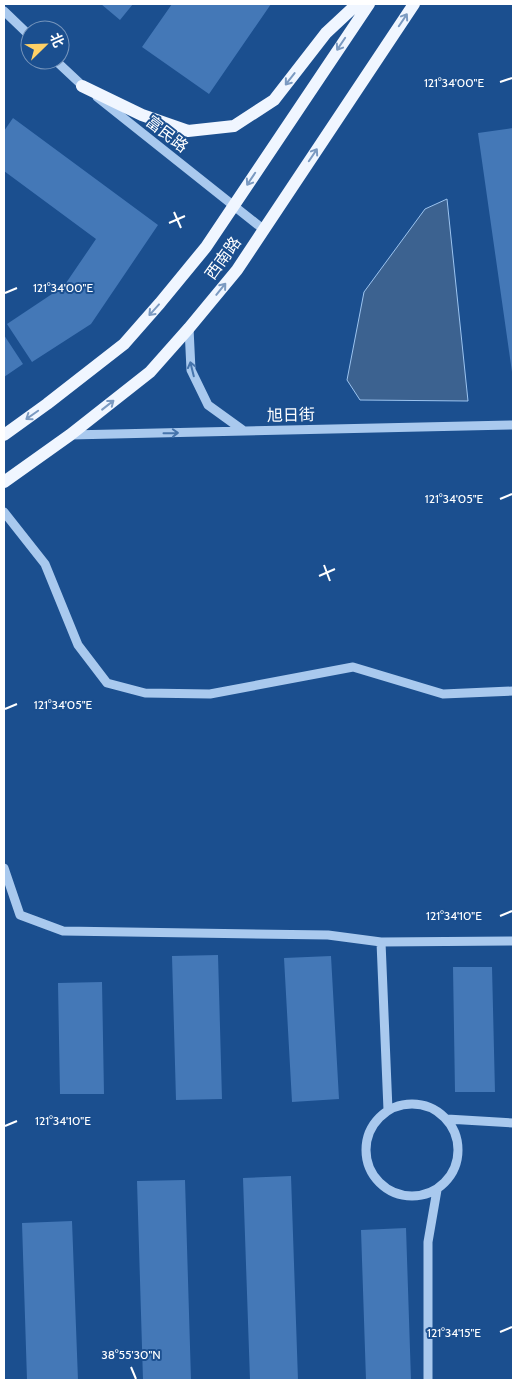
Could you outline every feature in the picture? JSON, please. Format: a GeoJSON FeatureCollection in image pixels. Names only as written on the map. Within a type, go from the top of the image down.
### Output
{"type":"FeatureCollection","features":[{"type":"Feature","properties":{"kind":"main road"},"geometry":{"type":"LineString","coordinates":[[82,86],[142,115],[188,131],[234,126],[274,100],[326,33],[357,4]]}},
{"type":"Feature","properties":{"kind":"main road","name":"西南路"},"geometry":{"type":"LineString","coordinates":[[4,435],[124,344],[206,248],[368,4]]}},
{"type":"Feature","properties":{"kind":"main road","name":"西南路"},"geometry":{"type":"LineString","coordinates":[[4,482],[70,435],[150,372],[189,328],[237,270],[414,4]]}},
{"type":"Feature","properties":{"kind":"street"},"geometry":{"type":"LineString","coordinates":[[4,11],[20,26]]}},
{"type":"Feature","properties":{"kind":"street","name":"富民路"},"geometry":{"type":"LineString","coordinates":[[65,70],[82,86],[263,229]]}},
{"type":"Feature","properties":{"kind":"street"},"geometry":{"type":"LineString","coordinates":[[189,328],[191,370],[208,405],[244,431]]}},
{"type":"Feature","properties":{"kind":"street","name":"旭日街"},"geometry":{"type":"LineString","coordinates":[[70,435],[513,425]]}},
{"type":"Feature","properties":{"kind":"street"},"geometry":{"type":"LineString","coordinates":[[4,512],[45,564],[78,645],[107,683],[144,692],[210,694],[353,667],[442,694],[513,691]]}},
{"type":"Feature","properties":{"kind":"street"},"geometry":{"type":"LineString","coordinates":[[4,868],[20,915],[63,931],[328,935],[382,942],[513,941]]}},
{"type":"Feature","properties":{"kind":"street"},"geometry":{"type":"LineString","coordinates":[[382,942],[388,1110]]}},
{"type":"Feature","properties":{"kind":"street"},"geometry":{"type":"LineString","coordinates":[[403,1104],[419,1104],[435,1109],[447,1119],[455,1133],[459,1149],[457,1164],[449,1179],[437,1190],[424,1195],[409,1196],[395,1193],[382,1185],[373,1174],[367,1160],[366,1146],[369,1132],[377,1119],[388,1110],[403,1104]]}},
{"type":"Feature","properties":{"kind":"street"},"geometry":{"type":"LineString","coordinates":[[447,1119],[513,1123]]}},
{"type":"Feature","properties":{"kind":"street"},"geometry":{"type":"LineString","coordinates":[[428,1380],[428,1242],[437,1190]]}},
{"type":"Feature","properties":{"kind":"water"},"geometry":{"type":"Polygon","coordinates":[[[447,199],[468,401],[360,400],[347,380],[364,292],[425,209],[447,199]]]}},
{"type":"Feature","properties":{"kind":"building"},"geometry":{"type":"Polygon","coordinates":[[[101,4],[133,4],[120,20],[101,4]]]}},
{"type":"Feature","properties":{"kind":"building"},"geometry":{"type":"Polygon","coordinates":[[[172,4],[271,4],[209,94],[142,47],[172,4]]]}},
{"type":"Feature","properties":{"kind":"building"},"geometry":{"type":"Polygon","coordinates":[[[13,118],[158,225],[91,324],[32,362],[7,324],[64,286],[96,239],[4,171],[4,131],[13,118]]]}},
{"type":"Feature","properties":{"kind":"building"},"geometry":{"type":"Polygon","coordinates":[[[513,128],[513,372],[512,372],[478,133],[513,128]]]}},
{"type":"Feature","properties":{"kind":"building"},"geometry":{"type":"Polygon","coordinates":[[[4,335],[23,364],[4,377],[4,335]]]}},
{"type":"Feature","properties":{"kind":"building"},"geometry":{"type":"Polygon","coordinates":[[[218,955],[222,1099],[176,1100],[172,956],[218,955]]]}},
{"type":"Feature","properties":{"kind":"building"},"geometry":{"type":"Polygon","coordinates":[[[331,956],[339,1099],[292,1102],[284,958],[331,956]]]}},
{"type":"Feature","properties":{"kind":"building"},"geometry":{"type":"Polygon","coordinates":[[[453,967],[492,967],[495,1092],[455,1092],[453,967]]]}},
{"type":"Feature","properties":{"kind":"building"},"geometry":{"type":"Polygon","coordinates":[[[102,982],[104,1094],[60,1094],[58,983],[102,982]]]}},
{"type":"Feature","properties":{"kind":"building"},"geometry":{"type":"Polygon","coordinates":[[[291,1176],[298,1380],[250,1380],[243,1178],[291,1176]]]}},
{"type":"Feature","properties":{"kind":"building"},"geometry":{"type":"Polygon","coordinates":[[[185,1180],[191,1380],[143,1380],[137,1181],[185,1180]]]}},
{"type":"Feature","properties":{"kind":"building"},"geometry":{"type":"Polygon","coordinates":[[[72,1221],[78,1380],[27,1380],[22,1223],[72,1221]]]}},
{"type":"Feature","properties":{"kind":"building"},"geometry":{"type":"Polygon","coordinates":[[[406,1228],[411,1380],[366,1380],[361,1230],[406,1228]]]}}]}
